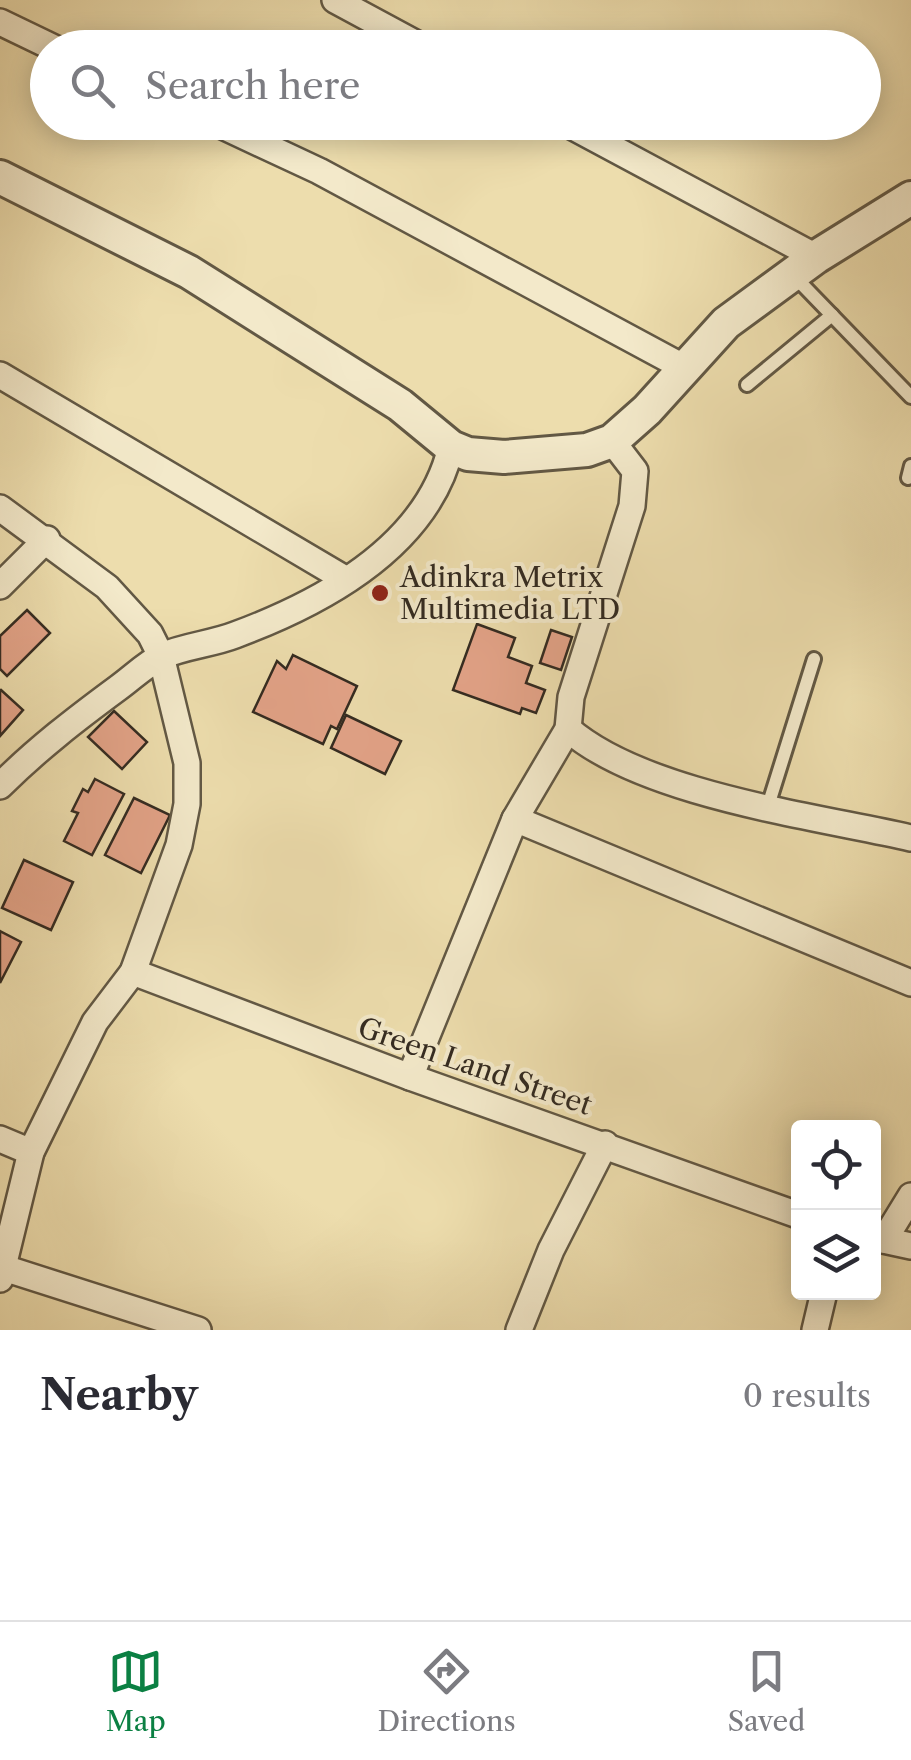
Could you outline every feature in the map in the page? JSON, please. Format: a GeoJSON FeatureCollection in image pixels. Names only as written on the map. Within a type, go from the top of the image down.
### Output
{"type":"FeatureCollection","features":[{"type":"Feature","properties":{"kind":"street"},"geometry":{"type":"LineString","coordinates":[[334,0],[390,30]]}},
{"type":"Feature","properties":{"kind":"street"},"geometry":{"type":"LineString","coordinates":[[0,22],[30,36]]}},
{"type":"Feature","properties":{"kind":"street"},"geometry":{"type":"LineString","coordinates":[[252,140],[683,367]]}},
{"type":"Feature","properties":{"kind":"street"},"geometry":{"type":"LineString","coordinates":[[594,140],[804,266]]}},
{"type":"Feature","properties":{"kind":"street"},"geometry":{"type":"LineString","coordinates":[[0,178],[189,272],[400,404],[451,446],[468,454],[539,457],[587,450],[612,441],[648,410],[726,324],[804,266],[911,198]]}},
{"type":"Feature","properties":{"kind":"street"},"geometry":{"type":"LineString","coordinates":[[0,374],[345,579]]}},
{"type":"Feature","properties":{"kind":"street"},"geometry":{"type":"LineString","coordinates":[[410,1077],[515,820],[568,730],[572,697],[632,506],[635,471],[612,441]]}},
{"type":"Feature","properties":{"kind":"street"},"geometry":{"type":"LineString","coordinates":[[0,786],[48,738],[162,656],[233,637],[290,612],[393,546],[429,505],[444,477],[451,446]]}},
{"type":"Feature","properties":{"kind":"street"},"geometry":{"type":"LineString","coordinates":[[0,508],[107,587],[150,634],[162,656],[187,763],[187,804],[179,845],[133,972],[95,1022],[31,1152],[2,1274],[198,1330]]}},
{"type":"Feature","properties":{"kind":"street"},"geometry":{"type":"LineString","coordinates":[[0,586],[47,539]]}},
{"type":"Feature","properties":{"kind":"street"},"geometry":{"type":"LineString","coordinates":[[568,730],[593,751],[712,793],[911,838]]}},
{"type":"Feature","properties":{"kind":"street"},"geometry":{"type":"LineString","coordinates":[[515,820],[911,984]]}},
{"type":"Feature","properties":{"kind":"street","name":"Green Land Street"},"geometry":{"type":"LineString","coordinates":[[133,972],[410,1077],[791,1212]]}},
{"type":"Feature","properties":{"kind":"street"},"geometry":{"type":"LineString","coordinates":[[0,1139],[31,1152]]}},
{"type":"Feature","properties":{"kind":"street"},"geometry":{"type":"LineString","coordinates":[[519,1330],[551,1250],[605,1144]]}},
{"type":"Feature","properties":{"kind":"street"},"geometry":{"type":"LineString","coordinates":[[881,1236],[911,1196]]}},
{"type":"Feature","properties":{"kind":"street"},"geometry":{"type":"LineString","coordinates":[[881,1239],[911,1246]]}},
{"type":"Feature","properties":{"kind":"street"},"geometry":{"type":"LineString","coordinates":[[815,1330],[822,1300]]}},
{"type":"Feature","properties":{"kind":"lane"},"geometry":{"type":"LineString","coordinates":[[804,266],[832,315],[911,397]]}},
{"type":"Feature","properties":{"kind":"lane"},"geometry":{"type":"LineString","coordinates":[[746,385],[832,315]]}},
{"type":"Feature","properties":{"kind":"lane"},"geometry":{"type":"LineString","coordinates":[[768,806],[814,658]]}},
{"type":"Feature","properties":{"kind":"building"},"geometry":{"type":"Polygon","coordinates":[[[27,610],[50,633],[7,676],[0,669],[0,636],[27,610]]]}},
{"type":"Feature","properties":{"kind":"building"},"geometry":{"type":"Polygon","coordinates":[[[477,624],[515,638],[508,657],[532,666],[526,683],[545,690],[536,713],[522,708],[520,714],[453,690],[477,624]]]}},
{"type":"Feature","properties":{"kind":"building"},"geometry":{"type":"Polygon","coordinates":[[[551,630],[572,637],[561,670],[540,663],[551,630]]]}},
{"type":"Feature","properties":{"kind":"building"},"geometry":{"type":"Polygon","coordinates":[[[293,655],[357,686],[337,729],[331,726],[323,744],[253,712],[277,661],[286,669],[293,655]]]}},
{"type":"Feature","properties":{"kind":"building"},"geometry":{"type":"Polygon","coordinates":[[[0,691],[23,710],[0,736],[0,691]]]}},
{"type":"Feature","properties":{"kind":"building"},"geometry":{"type":"Polygon","coordinates":[[[114,711],[147,742],[122,769],[88,737],[114,711]]]}},
{"type":"Feature","properties":{"kind":"building"},"geometry":{"type":"Polygon","coordinates":[[[346,715],[401,741],[385,774],[331,748],[346,715]]]}},
{"type":"Feature","properties":{"kind":"building"},"geometry":{"type":"Polygon","coordinates":[[[95,779],[124,794],[92,855],[64,841],[78,813],[72,811],[83,789],[88,792],[95,779]]]}},
{"type":"Feature","properties":{"kind":"building"},"geometry":{"type":"Polygon","coordinates":[[[134,798],[170,815],[141,873],[105,855],[134,798]]]}},
{"type":"Feature","properties":{"kind":"building"},"geometry":{"type":"Polygon","coordinates":[[[24,860],[73,882],[51,930],[2,908],[24,860]]]}},
{"type":"Feature","properties":{"kind":"building"},"geometry":{"type":"Polygon","coordinates":[[[0,931],[21,942],[0,983],[0,931]]]}},
{"type":"Feature","properties":{"kind":"place","name":"Adinkra Metrix Multimedia LTD"},"geometry":{"type":"Point","coordinates":[380,593]}}]}
